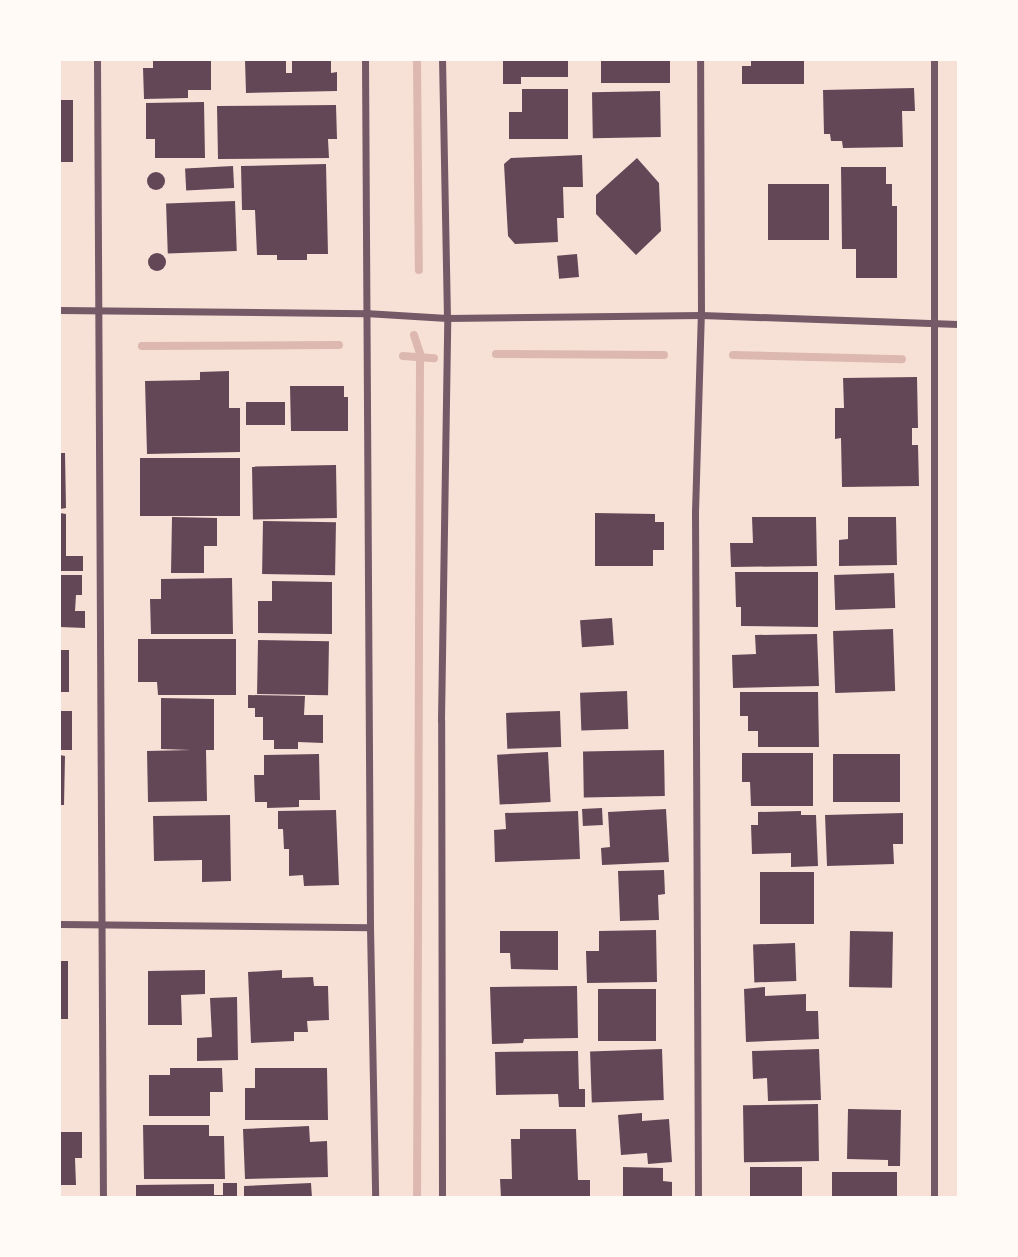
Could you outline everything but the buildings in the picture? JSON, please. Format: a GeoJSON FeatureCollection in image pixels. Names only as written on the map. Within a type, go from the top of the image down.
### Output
{"type":"FeatureCollection","features":[{"type":"Feature","properties":{"kind":"street"},"geometry":{"type":"LineString","coordinates":[[97,60],[103,1198]]}},
{"type":"Feature","properties":{"kind":"street"},"geometry":{"type":"LineString","coordinates":[[365,60],[370,927],[375,1198]]}},
{"type":"Feature","properties":{"kind":"street"},"geometry":{"type":"LineString","coordinates":[[442,60],[447,318],[441,720],[442,1198]]}},
{"type":"Feature","properties":{"kind":"street"},"geometry":{"type":"LineString","coordinates":[[698,1198],[695,512],[701,315],[699,60]]}},
{"type":"Feature","properties":{"kind":"street"},"geometry":{"type":"LineString","coordinates":[[934,60],[934,1198]]}},
{"type":"Feature","properties":{"kind":"street"},"geometry":{"type":"LineString","coordinates":[[60,310],[365,313],[447,318],[701,315],[958,324]]}},
{"type":"Feature","properties":{"kind":"street"},"geometry":{"type":"LineString","coordinates":[[60,924],[370,927]]}},
{"type":"Feature","properties":{"kind":"waterway"},"geometry":{"type":"LineString","coordinates":[[417,60],[419,270]]}},
{"type":"Feature","properties":{"kind":"waterway"},"geometry":{"type":"LineString","coordinates":[[414,335],[420,354],[417,1198]]}},
{"type":"Feature","properties":{"kind":"waterway"},"geometry":{"type":"LineString","coordinates":[[142,346],[339,345]]}},
{"type":"Feature","properties":{"kind":"waterway"},"geometry":{"type":"LineString","coordinates":[[496,354],[664,355]]}},
{"type":"Feature","properties":{"kind":"waterway"},"geometry":{"type":"LineString","coordinates":[[733,355],[902,359]]}},
{"type":"Feature","properties":{"kind":"waterway"},"geometry":{"type":"LineString","coordinates":[[403,356],[434,358]]}}]}
